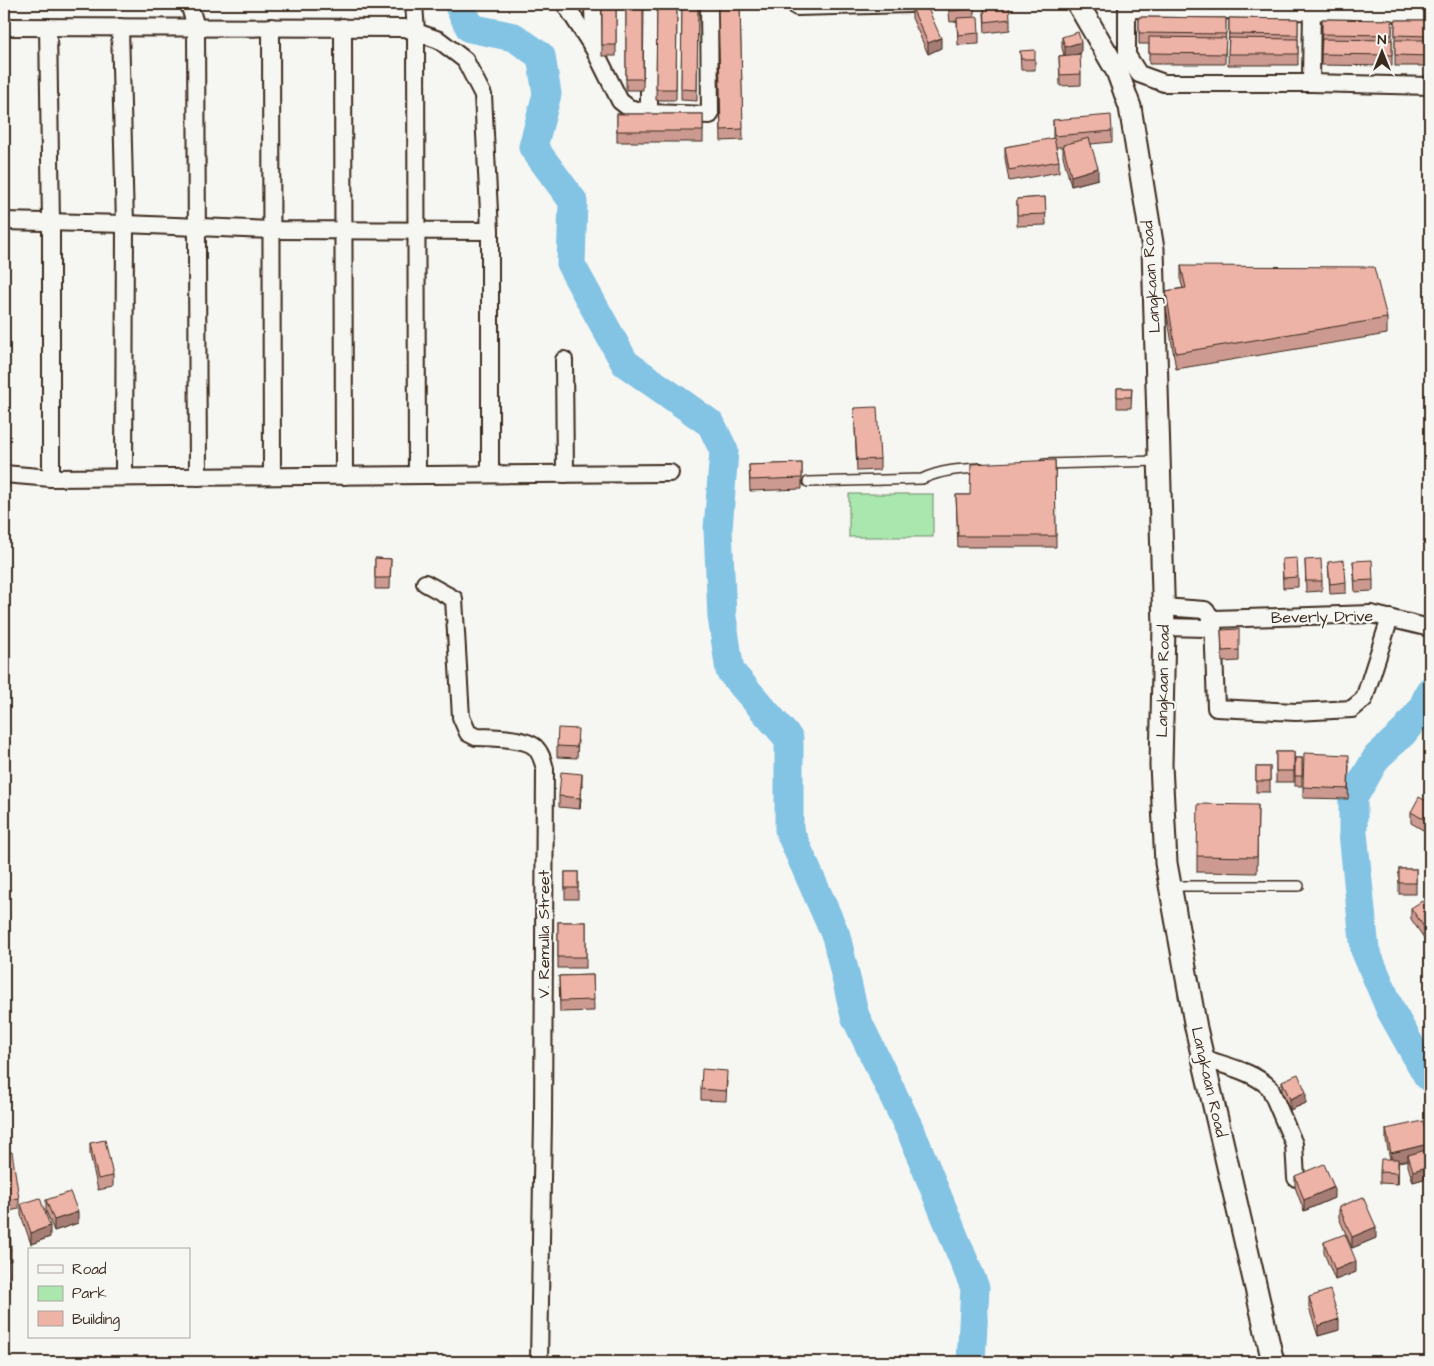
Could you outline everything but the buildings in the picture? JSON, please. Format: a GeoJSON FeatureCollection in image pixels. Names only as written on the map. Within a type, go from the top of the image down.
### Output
{"type":"FeatureCollection","features":[{"type":"Feature","properties":{"kind":"street"},"geometry":{"type":"LineString","coordinates":[[188,4],[196,27],[198,477]]}},
{"type":"Feature","properties":{"kind":"street"},"geometry":{"type":"LineString","coordinates":[[414,4],[416,32],[417,475]]}},
{"type":"Feature","properties":{"kind":"street"},"geometry":{"type":"LineString","coordinates":[[565,4],[594,49],[620,101],[629,108],[650,113],[710,115],[709,4]]}},
{"type":"Feature","properties":{"kind":"street"},"geometry":{"type":"LineString","coordinates":[[593,4],[594,49]]}},
{"type":"Feature","properties":{"kind":"street"},"geometry":{"type":"LineString","coordinates":[[649,4],[650,113]]}},
{"type":"Feature","properties":{"kind":"street"},"geometry":{"type":"LineString","coordinates":[[797,7],[910,4]]}},
{"type":"Feature","properties":{"kind":"street","name":"Langkaan Road"},"geometry":{"type":"LineString","coordinates":[[1078,4],[1117,71],[1130,107],[1153,249],[1163,616],[1161,765],[1166,863],[1203,1058],[1273,1362]]}},
{"type":"Feature","properties":{"kind":"street"},"geometry":{"type":"LineString","coordinates":[[1430,13],[1312,8],[1127,6],[1126,55],[1139,74],[1164,83],[1311,83],[1430,86]]}},
{"type":"Feature","properties":{"kind":"street"},"geometry":{"type":"LineString","coordinates":[[1311,83],[1312,8]]}},
{"type":"Feature","properties":{"kind":"street"},"geometry":{"type":"LineString","coordinates":[[4,27],[405,28],[439,40],[465,60],[483,95],[490,230],[490,474]]}},
{"type":"Feature","properties":{"kind":"street"},"geometry":{"type":"LineString","coordinates":[[48,27],[52,222],[51,478]]}},
{"type":"Feature","properties":{"kind":"street"},"geometry":{"type":"LineString","coordinates":[[120,27],[125,224],[124,477]]}},
{"type":"Feature","properties":{"kind":"street"},"geometry":{"type":"LineString","coordinates":[[271,27],[272,476]]}},
{"type":"Feature","properties":{"kind":"street"},"geometry":{"type":"LineString","coordinates":[[343,27],[344,476]]}},
{"type":"Feature","properties":{"kind":"street"},"geometry":{"type":"LineString","coordinates":[[4,221],[271,230],[490,230]]}},
{"type":"Feature","properties":{"kind":"street"},"geometry":{"type":"LineString","coordinates":[[564,360],[565,474]]}},
{"type":"Feature","properties":{"kind":"street"},"geometry":{"type":"LineString","coordinates":[[4,474],[51,478],[670,473]]}},
{"type":"Feature","properties":{"kind":"street","name":"V. Remulla Street"},"geometry":{"type":"LineString","coordinates":[[425,583],[454,599],[461,717],[468,733],[476,737],[525,741],[535,747],[541,756],[545,769],[539,1362]]}},
{"type":"Feature","properties":{"kind":"street","name":"Beverly Drive"},"geometry":{"type":"LineString","coordinates":[[1163,616],[1206,628],[1213,619],[1371,614],[1429,628]]}},
{"type":"Feature","properties":{"kind":"street"},"geometry":{"type":"LineString","coordinates":[[1213,619],[1216,708],[1296,712],[1352,709],[1364,699],[1390,618]]}},
{"type":"Feature","properties":{"kind":"street"},"geometry":{"type":"LineString","coordinates":[[1203,1058],[1263,1081],[1270,1088],[1294,1144],[1296,1178]]}},
{"type":"Feature","properties":{"kind":"lane"},"geometry":{"type":"LineString","coordinates":[[1032,465],[1159,462]]}},
{"type":"Feature","properties":{"kind":"lane"},"geometry":{"type":"LineString","coordinates":[[808,482],[922,479],[934,473],[950,470],[986,468]]}},
{"type":"Feature","properties":{"kind":"lane"},"geometry":{"type":"LineString","coordinates":[[1170,886],[1299,886]]}},
{"type":"Feature","properties":{"kind":"green space"},"geometry":{"type":"Polygon","coordinates":[[[849,494],[933,494],[933,537],[849,537],[849,494]]]}},
{"type":"Feature","properties":{"kind":"waterway"},"geometry":{"type":"LineString","coordinates":[[458,4],[470,28],[514,37],[541,56],[547,94],[533,147],[573,201],[571,265],[625,363],[711,424],[724,451],[718,529],[722,617],[730,671],[789,739],[789,830],[836,936],[855,1016],[912,1134],[975,1288],[971,1362]]}},
{"type":"Feature","properties":{"kind":"waterway"},"geometry":{"type":"LineString","coordinates":[[1430,691],[1422,709],[1403,733],[1377,757],[1353,798],[1353,833],[1365,950],[1391,1011],[1430,1078]]}}]}
